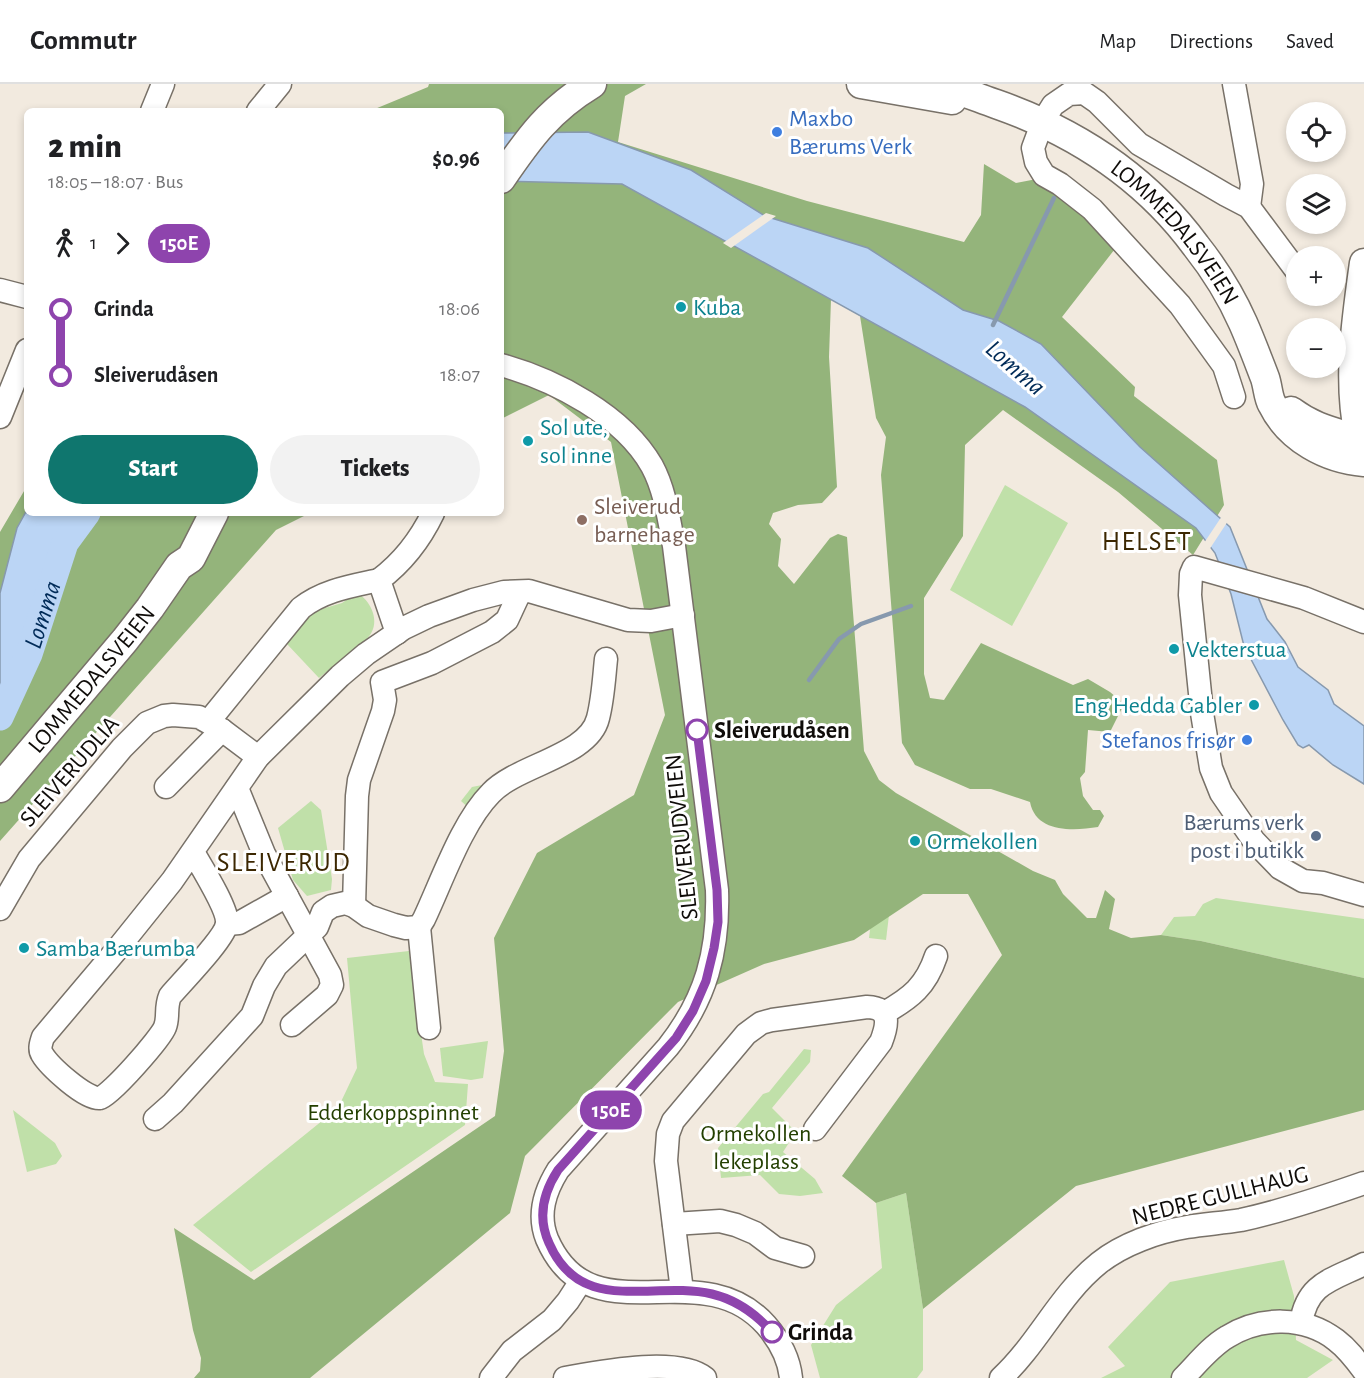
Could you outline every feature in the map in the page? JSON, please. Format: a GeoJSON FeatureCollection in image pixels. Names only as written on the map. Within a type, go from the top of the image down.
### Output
{"type":"FeatureCollection","features":[{"type":"Feature","properties":{"kind":"main road"},"geometry":{"type":"LineString","coordinates":[[504,175],[528,140],[555,110],[592,84]]}},
{"type":"Feature","properties":{"kind":"main road","name":"LOMMEDALSVEIEN"},"geometry":{"type":"LineString","coordinates":[[861,84],[930,97],[996,104]]}},
{"type":"Feature","properties":{"kind":"main road","name":"LOMMEDALSVEIEN"},"geometry":{"type":"LineString","coordinates":[[932,84],[963,90],[1043,122],[1084,144],[1123,171],[1155,198],[1179,224],[1228,292],[1243,322],[1272,404],[1294,433],[1306,442],[1348,461],[1362,446]]}},
{"type":"Feature","properties":{"kind":"main road"},"geometry":{"type":"LineString","coordinates":[[1362,446],[1354,413],[1354,367],[1358,303],[1364,263]]}},
{"type":"Feature","properties":{"kind":"main road","name":"LOMMEDALSVEIEN"},"geometry":{"type":"LineString","coordinates":[[179,566],[184,543],[198,516]]}},
{"type":"Feature","properties":{"kind":"main road","name":"LOMMEDALSVEIEN"},"geometry":{"type":"LineString","coordinates":[[0,788],[125,640],[179,566],[191,558],[212,516]]}},
{"type":"Feature","properties":{"kind":"street"},"geometry":{"type":"LineString","coordinates":[[153,108],[163,84]]}},
{"type":"Feature","properties":{"kind":"street"},"geometry":{"type":"LineString","coordinates":[[260,108],[280,84]]}},
{"type":"Feature","properties":{"kind":"street"},"geometry":{"type":"LineString","coordinates":[[1234,84],[1252,184],[1250,207]]}},
{"type":"Feature","properties":{"kind":"street"},"geometry":{"type":"LineString","coordinates":[[1043,122],[1053,105],[1069,94],[1084,93],[1097,102],[1139,144],[1250,207],[1286,256]]}},
{"type":"Feature","properties":{"kind":"street","name":"LOMMEDALSVEIEN"},"geometry":{"type":"LineString","coordinates":[[1043,122],[1033,148],[1036,162],[1044,175],[1060,184],[1092,209],[1180,304],[1224,366],[1234,397]]}},
{"type":"Feature","properties":{"kind":"street"},"geometry":{"type":"LineString","coordinates":[[0,290],[24,296]]}},
{"type":"Feature","properties":{"kind":"street"},"geometry":{"type":"LineString","coordinates":[[0,417],[24,357]]}},
{"type":"Feature","properties":{"kind":"street","name":"SLEIVERUDVEIEN"},"geometry":{"type":"LineString","coordinates":[[504,366],[538,376],[596,409],[628,434],[659,481],[668,512],[683,615],[717,890],[718,922],[706,981],[683,1028],[558,1170],[546,1192],[542,1218],[545,1233],[551,1248],[567,1271],[580,1281],[604,1290],[622,1292],[700,1291],[742,1305],[758,1316],[772,1332],[783,1349],[790,1378]]}},
{"type":"Feature","properties":{"kind":"street"},"geometry":{"type":"LineString","coordinates":[[166,787],[216,726],[301,608],[322,595],[379,579],[396,567],[420,538],[431,516]]}},
{"type":"Feature","properties":{"kind":"street"},"geometry":{"type":"LineString","coordinates":[[1364,622],[1316,602],[1259,585],[1203,570],[1191,574],[1190,595],[1202,713],[1211,768],[1221,793],[1254,841],[1280,868],[1303,881],[1323,883],[1364,895]]}},
{"type":"Feature","properties":{"kind":"street"},"geometry":{"type":"LineString","coordinates":[[379,579],[397,633]]}},
{"type":"Feature","properties":{"kind":"street"},"geometry":{"type":"LineString","coordinates":[[193,852],[226,912],[227,924],[220,938],[170,996],[165,1006],[165,1028],[108,1094],[99,1098],[89,1096],[41,1053],[40,1044],[43,1037],[119,947],[193,852],[258,757],[340,676],[366,654],[397,633],[429,616],[473,600],[504,592],[529,591],[628,620],[651,621],[683,615]]}},
{"type":"Feature","properties":{"kind":"street"},"geometry":{"type":"LineString","coordinates":[[354,906],[359,780],[383,711],[385,700],[382,682],[432,663],[492,632],[507,620],[520,592]]}},
{"type":"Feature","properties":{"kind":"street"},"geometry":{"type":"LineString","coordinates":[[429,1028],[419,927],[467,826],[491,792],[522,772],[575,746],[592,731],[598,720],[606,659]]}},
{"type":"Feature","properties":{"kind":"street","name":"SLEIVERUDLIA"},"geometry":{"type":"LineString","coordinates":[[0,909],[29,859],[139,729],[157,718],[188,715],[216,726],[258,757]]}},
{"type":"Feature","properties":{"kind":"street"},"geometry":{"type":"LineString","coordinates":[[237,788],[264,854],[323,959],[332,985],[327,995],[292,1025]]}},
{"type":"Feature","properties":{"kind":"street"},"geometry":{"type":"LineString","coordinates":[[227,924],[239,923],[287,896]]}},
{"type":"Feature","properties":{"kind":"street"},"geometry":{"type":"LineString","coordinates":[[155,1119],[173,1103],[252,1016],[264,986],[276,966],[317,927],[323,912],[332,906],[345,903],[354,906],[368,916],[394,925],[406,928],[419,927]]}},
{"type":"Feature","properties":{"kind":"street"},"geometry":{"type":"LineString","coordinates":[[884,1013],[918,990],[926,980],[936,956]]}},
{"type":"Feature","properties":{"kind":"street"},"geometry":{"type":"LineString","coordinates":[[682,1291],[666,1161],[668,1134],[674,1121],[746,1034],[761,1023],[875,1007],[884,1013],[886,1019],[886,1029],[881,1042],[815,1129]]}},
{"type":"Feature","properties":{"kind":"street","name":"NEDRE GULLHAUG"},"geometry":{"type":"LineString","coordinates":[[1001,1378],[1017,1363],[1063,1301],[1098,1264],[1118,1251],[1162,1233],[1186,1227],[1240,1220],[1364,1183]]}},
{"type":"Feature","properties":{"kind":"street"},"geometry":{"type":"LineString","coordinates":[[675,1224],[702,1221],[728,1223],[755,1233],[775,1248],[803,1256]]}},
{"type":"Feature","properties":{"kind":"street"},"geometry":{"type":"LineString","coordinates":[[1300,1323],[1307,1300],[1313,1292],[1327,1282],[1364,1264]]}},
{"type":"Feature","properties":{"kind":"street"},"geometry":{"type":"LineString","coordinates":[[503,1374],[512,1351],[552,1320],[568,1301],[580,1281]]}},
{"type":"Feature","properties":{"kind":"street"},"geometry":{"type":"LineString","coordinates":[[1183,1378],[1208,1352],[1237,1331],[1266,1323],[1285,1321],[1318,1329],[1336,1340],[1352,1355],[1364,1371]]}},
{"type":"Feature","properties":{"kind":"street"},"geometry":{"type":"LineString","coordinates":[[565,1378],[602,1372],[664,1367],[681,1367],[697,1372],[705,1378]]}},
{"type":"Feature","properties":{"kind":"green space"},"geometry":{"type":"Polygon","coordinates":[[[429,84],[646,84],[625,96],[618,142],[807,201],[964,242],[981,215],[984,164],[1016,183],[1042,178],[1118,245],[1062,317],[1135,387],[1134,396],[1217,460],[1224,505],[1193,555],[1118,492],[1003,410],[965,445],[963,536],[924,598],[924,674],[930,698],[944,700],[981,643],[1073,685],[1088,679],[1110,692],[1124,704],[1110,732],[1088,730],[1085,772],[1080,778],[1083,796],[1093,810],[1100,810],[1104,816],[1098,827],[1067,829],[1048,825],[1040,820],[1030,802],[991,789],[970,789],[915,765],[902,743],[881,475],[886,437],[876,418],[860,316],[831,299],[829,357],[837,487],[822,503],[798,505],[773,513],[769,524],[781,539],[778,566],[794,584],[830,538],[838,534],[847,537],[864,751],[879,780],[896,793],[1033,871],[1055,880],[1063,894],[1087,918],[1096,918],[1105,890],[1115,899],[1109,929],[1131,938],[1161,935],[1201,941],[1364,978],[1364,1110],[1076,1186],[923,1309],[906,1193],[876,1203],[842,1176],[1002,955],[968,894],[923,894],[854,940],[764,964],[678,1002],[525,1156],[510,1213],[310,1378],[194,1378],[200,1371],[201,1358],[193,1330],[174,1228],[254,1280],[495,1116],[504,1051],[494,938],[537,853],[634,795],[665,715],[611,442],[549,395],[504,418],[504,108],[377,108],[428,87],[429,84]]]}},
{"type":"Feature","properties":{"kind":"green space"},"geometry":{"type":"Polygon","coordinates":[[[1005,485],[1068,523],[1012,626],[950,590],[1005,485]]]}},
{"type":"Feature","properties":{"kind":"green space"},"geometry":{"type":"Polygon","coordinates":[[[24,491],[24,516],[304,516],[276,530],[0,841],[0,532],[24,491]]]}},
{"type":"Feature","properties":{"kind":"green space"},"geometry":{"type":"Polygon","coordinates":[[[359,594],[373,612],[373,630],[360,645],[319,678],[287,644],[301,622],[315,611],[342,603],[359,594]]]}},
{"type":"Feature","properties":{"kind":"green space"},"geometry":{"type":"Polygon","coordinates":[[[492,783],[471,810],[461,801],[472,787],[492,783]]]}},
{"type":"Feature","properties":{"kind":"green space"},"geometry":{"type":"Polygon","coordinates":[[[311,801],[321,810],[332,879],[331,890],[307,896],[293,880],[278,828],[311,801]]]}},
{"type":"Feature","properties":{"kind":"green space"},"geometry":{"type":"Polygon","coordinates":[[[1216,898],[1364,919],[1364,978],[1201,941],[1161,935],[1174,917],[1195,916],[1203,904],[1216,898]]]}},
{"type":"Feature","properties":{"kind":"green space"},"geometry":{"type":"Polygon","coordinates":[[[872,913],[889,915],[886,940],[869,938],[872,913]]]}},
{"type":"Feature","properties":{"kind":"green space","name":"Edderkoppspinnet"},"geometry":{"type":"Polygon","coordinates":[[[409,951],[424,1054],[435,1082],[468,1084],[465,1125],[251,1272],[193,1225],[338,1108],[357,1068],[347,958],[409,951]]]}},
{"type":"Feature","properties":{"kind":"green space"},"geometry":{"type":"Polygon","coordinates":[[[488,1041],[483,1078],[471,1080],[443,1076],[440,1048],[488,1041]]]}},
{"type":"Feature","properties":{"kind":"green space","name":"Ormekollen lekeplass"},"geometry":{"type":"Polygon","coordinates":[[[804,1049],[811,1050],[810,1062],[772,1108],[796,1132],[783,1152],[815,1179],[823,1193],[800,1196],[779,1194],[760,1175],[721,1178],[718,1148],[804,1049]]]}},
{"type":"Feature","properties":{"kind":"green space"},"geometry":{"type":"Polygon","coordinates":[[[13,1110],[55,1143],[62,1156],[56,1164],[27,1172],[13,1110]]]}},
{"type":"Feature","properties":{"kind":"green space"},"geometry":{"type":"Polygon","coordinates":[[[906,1193],[923,1309],[923,1370],[917,1378],[820,1378],[811,1345],[836,1305],[882,1268],[876,1203],[906,1193]]]}},
{"type":"Feature","properties":{"kind":"green space"},"geometry":{"type":"Polygon","coordinates":[[[1284,1260],[1294,1296],[1296,1340],[1333,1360],[1307,1378],[1101,1378],[1125,1366],[1108,1347],[1170,1282],[1284,1260]]]}},
{"type":"Feature","properties":{"kind":"water"},"geometry":{"type":"Polygon","coordinates":[[[588,132],[691,170],[765,216],[868,248],[963,310],[999,321],[1041,344],[1140,447],[1230,527],[1267,619],[1285,642],[1298,667],[1328,690],[1334,704],[1364,726],[1364,784],[1333,765],[1309,745],[1303,748],[1298,745],[1244,646],[1231,594],[1215,553],[1196,528],[1025,407],[622,184],[504,181],[504,133],[588,132]]]}},
{"type":"Feature","properties":{"kind":"water"},"geometry":{"type":"Polygon","coordinates":[[[24,515],[87,516],[27,644],[0,691],[0,593],[17,528],[24,515]]]}},
{"type":"Feature","properties":{"kind":"pier"},"geometry":{"type":"Polygon","coordinates":[[[766,213],[776,216],[731,248],[723,243],[766,213]]]}},
{"type":"Feature","properties":{"kind":"pier"},"geometry":{"type":"Polygon","coordinates":[[[1222,516],[1228,521],[1209,550],[1204,543],[1222,516]]]}},
{"type":"Feature","properties":{"kind":"waterway"},"geometry":{"type":"LineString","coordinates":[[993,325],[1054,198]]}},
{"type":"Feature","properties":{"kind":"waterway","name":"Lomma"},"geometry":{"type":"LineString","coordinates":[[0,717],[29,654],[65,543],[85,516]]}},
{"type":"Feature","properties":{"kind":"waterway"},"geometry":{"type":"LineString","coordinates":[[809,680],[839,639],[861,624],[911,606]]}},
{"type":"Feature","properties":{"kind":"bus line","name":"150E"},"geometry":{"type":"LineString","coordinates":[[697,730],[717,890],[718,922],[706,981],[693,1011],[676,1038],[558,1170],[548,1185],[543,1200],[542,1218],[551,1248],[567,1271],[580,1281],[604,1290],[622,1292],[700,1291],[714,1294],[742,1305],[758,1316],[772,1332]]}},
{"type":"Feature","properties":{"kind":"place","name":"Maxbo Bærums Verk"},"geometry":{"type":"Point","coordinates":[777,132]}},
{"type":"Feature","properties":{"kind":"place","name":"Kuba"},"geometry":{"type":"Point","coordinates":[681,307]}},
{"type":"Feature","properties":{"kind":"place","name":"Sol ute, sol inne"},"geometry":{"type":"Point","coordinates":[528,441]}},
{"type":"Feature","properties":{"kind":"place","name":"Sleiverud barnehage"},"geometry":{"type":"Point","coordinates":[582,520]}},
{"type":"Feature","properties":{"kind":"place","name":"Vekterstua"},"geometry":{"type":"Point","coordinates":[1174,649]}},
{"type":"Feature","properties":{"kind":"place","name":"Eng Hedda Gabler"},"geometry":{"type":"Point","coordinates":[1254,705]}},
{"type":"Feature","properties":{"kind":"place","name":"Sleiverudåsen"},"geometry":{"type":"Point","coordinates":[697,730]}},
{"type":"Feature","properties":{"kind":"place","name":"Stefanos frisør"},"geometry":{"type":"Point","coordinates":[1247,740]}},
{"type":"Feature","properties":{"kind":"place","name":"Bærums verk post i butikk"},"geometry":{"type":"Point","coordinates":[1316,836]}},
{"type":"Feature","properties":{"kind":"place","name":"Ormekollen"},"geometry":{"type":"Point","coordinates":[915,841]}},
{"type":"Feature","properties":{"kind":"place","name":"Samba Bærumba"},"geometry":{"type":"Point","coordinates":[24,948]}},
{"type":"Feature","properties":{"kind":"place","name":"Grinda"},"geometry":{"type":"Point","coordinates":[772,1332]}},
{"type":"Feature","properties":{"kind":"district","name":"HELSET"},"geometry":{"type":"Point","coordinates":[1147,541]}},
{"type":"Feature","properties":{"kind":"district","name":"SLEIVERUD"},"geometry":{"type":"Point","coordinates":[284,862]}}]}
